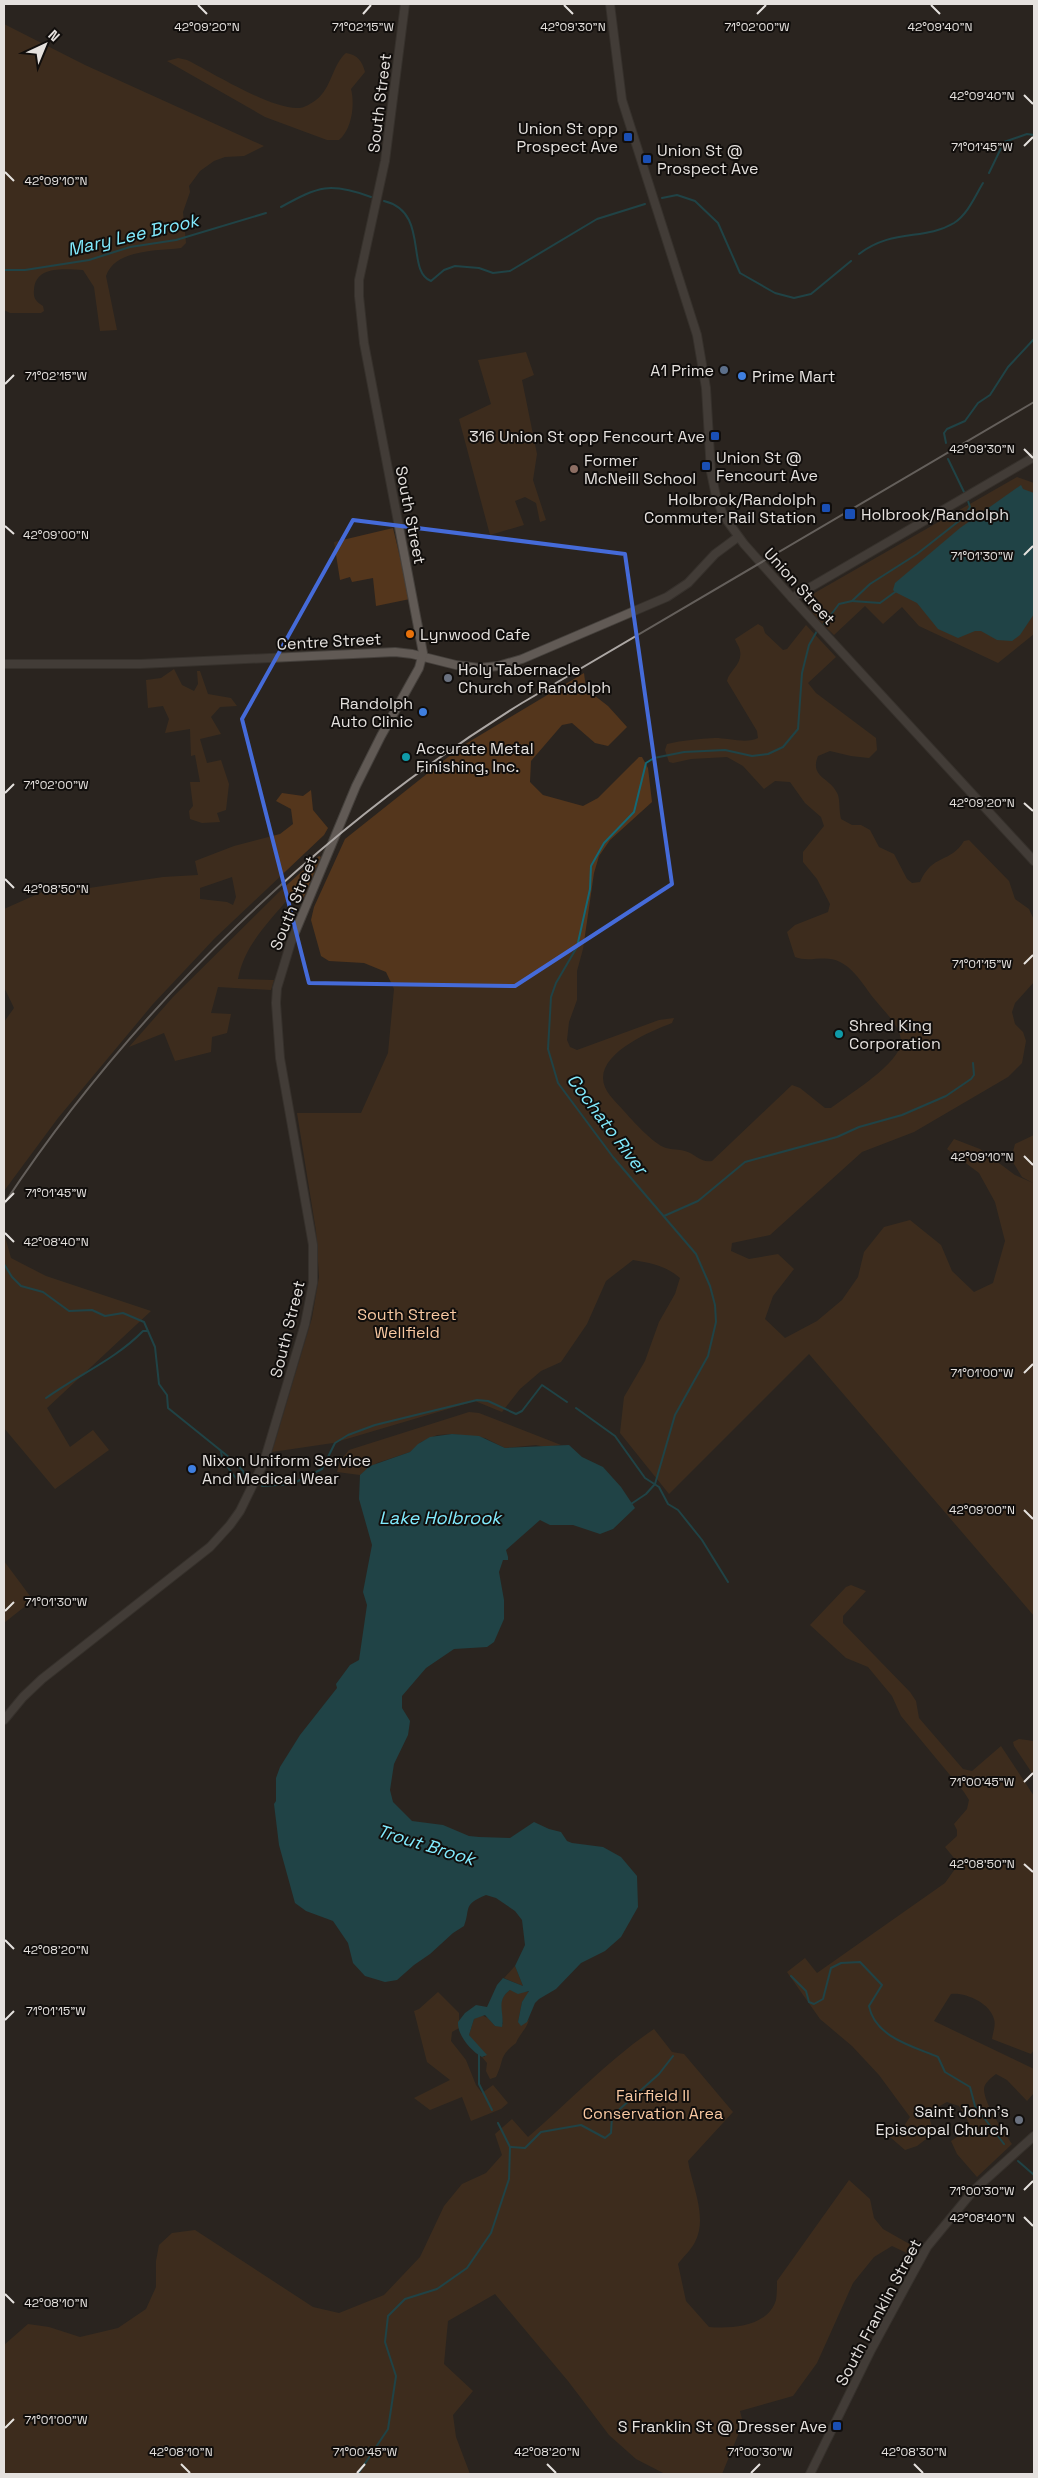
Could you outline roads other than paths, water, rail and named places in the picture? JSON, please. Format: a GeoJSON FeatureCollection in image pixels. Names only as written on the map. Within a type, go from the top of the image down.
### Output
{"type":"FeatureCollection","features":[{"type":"Feature","properties":{"kind":"main road","name":"South Street"},"geometry":{"type":"LineString","coordinates":[[4,1720],[22,1697],[42,1679],[215,1542],[234,1521],[259,1476],[305,1324],[314,1270],[312,1232],[278,1042],[276,1002],[278,980],[291,942],[356,786],[381,736],[416,675],[423,657],[421,632],[398,526],[364,343],[358,296],[366,240],[386,161],[405,4]]}},
{"type":"Feature","properties":{"kind":"main road","name":"Union Street"},"geometry":{"type":"LineString","coordinates":[[610,4],[622,100],[688,300],[700,344],[706,388],[713,484],[723,515],[738,536],[792,598],[1034,861]]}},
{"type":"Feature","properties":{"kind":"main road"},"geometry":{"type":"LineString","coordinates":[[792,598],[972,491],[1034,457]]}},
{"type":"Feature","properties":{"kind":"main road","name":"Centre Street"},"geometry":{"type":"LineString","coordinates":[[4,664],[140,664],[388,652],[407,653],[456,666],[479,668],[515,661],[674,593],[692,580],[716,552],[738,536]]}},
{"type":"Feature","properties":{"kind":"main road","name":"South Franklin Street"},"geometry":{"type":"LineString","coordinates":[[810,2474],[866,2358],[927,2247],[973,2191],[1034,2136]]}},
{"type":"Feature","properties":{"kind":"water"},"geometry":{"type":"Polygon","coordinates":[[[1021,485],[1023,489],[1034,493],[1034,614],[1020,635],[1012,641],[997,640],[981,631],[975,631],[958,638],[938,629],[917,603],[893,590],[895,583],[960,528],[1021,485]]]}},
{"type":"Feature","properties":{"kind":"water","name":"Lake Holbrook"},"geometry":{"type":"Polygon","coordinates":[[[452,1434],[479,1436],[505,1448],[569,1445],[582,1457],[603,1467],[621,1487],[635,1508],[613,1529],[600,1534],[573,1525],[550,1525],[540,1520],[506,1550],[508,1560],[503,1560],[499,1572],[504,1600],[504,1619],[494,1642],[487,1647],[454,1649],[426,1668],[402,1696],[402,1708],[410,1721],[408,1735],[394,1764],[390,1790],[393,1802],[412,1821],[443,1825],[469,1836],[510,1838],[534,1822],[561,1832],[567,1841],[572,1843],[603,1847],[621,1857],[637,1876],[638,1907],[621,1937],[605,1951],[581,1963],[556,1989],[539,1999],[535,2003],[527,2022],[521,2026],[518,2022],[522,2002],[529,1991],[518,1994],[510,1990],[505,1994],[502,2003],[502,2027],[495,2026],[485,2015],[474,2019],[469,2035],[487,2055],[482,2057],[473,2051],[462,2037],[458,2022],[465,2013],[476,2005],[487,2007],[497,1985],[503,1978],[523,1986],[515,1966],[525,1945],[522,1920],[515,1911],[496,1898],[486,1895],[478,1898],[470,1904],[464,1926],[397,1980],[385,1982],[365,1976],[353,1963],[348,1943],[333,1921],[306,1911],[295,1903],[279,1845],[274,1804],[276,1801],[276,1778],[280,1767],[300,1735],[337,1688],[336,1684],[350,1665],[359,1660],[367,1605],[363,1592],[372,1545],[359,1499],[360,1475],[370,1466],[410,1452],[418,1444],[430,1437],[452,1434]]]}},
{"type":"Feature","properties":{"kind":"waterway","name":"Mary Lee Brook"},"geometry":{"type":"LineString","coordinates":[[989,173],[1004,142],[1027,134],[1034,135]]}},
{"type":"Feature","properties":{"kind":"waterway","name":"Mary Lee Brook"},"geometry":{"type":"LineString","coordinates":[[859,254],[884,241],[931,232],[954,223],[967,210],[983,183]]}},
{"type":"Feature","properties":{"kind":"waterway","name":"Mary Lee Brook"},"geometry":{"type":"LineString","coordinates":[[281,207],[305,194],[325,188],[345,189],[371,197]]}},
{"type":"Feature","properties":{"kind":"waterway","name":"Mary Lee Brook"},"geometry":{"type":"LineString","coordinates":[[662,198],[677,195],[695,201],[718,223],[740,273],[775,293],[794,298],[811,294],[851,261]]}},
{"type":"Feature","properties":{"kind":"waterway","name":"Mary Lee Brook"},"geometry":{"type":"LineString","coordinates":[[384,201],[398,207],[407,217],[415,241],[419,266],[423,275],[431,281],[444,270],[455,266],[479,268],[493,273],[510,271],[597,219],[645,204]]}},
{"type":"Feature","properties":{"kind":"waterway","name":"Mary Lee Brook"},"geometry":{"type":"LineString","coordinates":[[4,270],[25,270],[89,260],[130,247],[176,240],[266,213]]}},
{"type":"Feature","properties":{"kind":"waterway","name":"Cochato River"},"geometry":{"type":"LineString","coordinates":[[946,443],[944,433],[947,429],[965,421],[978,403],[990,395],[1008,367],[1034,339]]}},
{"type":"Feature","properties":{"kind":"waterway","name":"Cochato River"},"geometry":{"type":"LineString","coordinates":[[948,459],[965,494]]}},
{"type":"Feature","properties":{"kind":"waterway","name":"Cochato River"},"geometry":{"type":"LineString","coordinates":[[824,624],[839,604],[852,601],[870,584],[917,554],[964,517],[970,507],[967,498]]}},
{"type":"Feature","properties":{"kind":"waterway"},"geometry":{"type":"LineString","coordinates":[[852,601],[880,603],[895,592]]}},
{"type":"Feature","properties":{"kind":"waterway","name":"Cochato River"},"geometry":{"type":"LineString","coordinates":[[631,1504],[646,1494],[655,1484],[675,1415],[708,1356],[716,1322],[715,1305],[710,1286],[696,1254],[613,1157],[558,1083],[548,1049],[551,997],[556,983],[577,947],[590,889],[591,866],[604,843],[634,812],[646,763],[654,758],[684,752],[725,750],[752,756],[768,754],[783,747],[798,729],[802,673],[809,645],[817,631]]}},
{"type":"Feature","properties":{"kind":"waterway"},"geometry":{"type":"LineString","coordinates":[[664,1216],[698,1201],[745,1162],[837,1137],[859,1127],[902,1115],[946,1096],[971,1079],[974,1075],[973,1063]]}},
{"type":"Feature","properties":{"kind":"waterway"},"geometry":{"type":"LineString","coordinates":[[4,1264],[12,1277],[21,1286],[43,1292],[69,1311],[92,1310],[105,1316],[123,1313],[144,1322],[155,1347],[159,1384],[167,1395],[168,1408],[235,1462],[243,1471],[247,1481],[251,1483]]}},
{"type":"Feature","properties":{"kind":"waterway"},"geometry":{"type":"LineString","coordinates":[[46,1398],[121,1350],[143,1331],[147,1331]]}},
{"type":"Feature","properties":{"kind":"waterway"},"geometry":{"type":"LineString","coordinates":[[262,1486],[292,1484],[322,1469],[335,1443],[348,1435],[375,1425],[477,1400],[488,1401],[516,1414],[522,1411],[542,1385],[567,1402]]}},
{"type":"Feature","properties":{"kind":"waterway"},"geometry":{"type":"LineString","coordinates":[[576,1408],[615,1436],[645,1478],[659,1487],[668,1504],[678,1510],[702,1540],[728,1582]]}},
{"type":"Feature","properties":{"kind":"waterway"},"geometry":{"type":"LineString","coordinates":[[221,1452],[223,1461],[238,1481],[247,1481]]}},
{"type":"Feature","properties":{"kind":"waterway"},"geometry":{"type":"LineString","coordinates":[[791,1976],[806,1991],[809,2002],[814,2004],[823,1999],[831,1968],[841,1963],[860,1962],[882,1985],[869,2006],[873,2017],[879,2025],[896,2039],[938,2057],[945,2072],[970,2087],[975,2106],[1004,2144]]}},
{"type":"Feature","properties":{"kind":"waterway","name":"Trout Brook"},"geometry":{"type":"LineString","coordinates":[[479,2054],[479,2084],[492,2110]]}},
{"type":"Feature","properties":{"kind":"waterway"},"geometry":{"type":"LineString","coordinates":[[511,2147],[525,2148],[541,2132],[581,2125],[605,2138],[611,2133],[612,2116],[659,2074],[673,2056]]}},
{"type":"Feature","properties":{"kind":"waterway","name":"Trout Brook"},"geometry":{"type":"LineString","coordinates":[[358,2474],[388,2429],[396,2376],[385,2342],[388,2316],[405,2299],[437,2289],[467,2268],[491,2233],[509,2179],[510,2147],[498,2123]]}},
{"type":"Feature","properties":{"kind":"waterway"},"geometry":{"type":"LineString","coordinates":[[1018,2161],[1034,2175]]}},
{"type":"Feature","properties":{"kind":"railway"},"geometry":{"type":"LineString","coordinates":[[4,1204],[55,1131],[111,1060],[172,992],[237,926],[305,864],[375,806],[448,752],[522,703],[1034,402]]}},
{"type":"Feature","properties":{"kind":"place","name":"Union St opp Prospect Ave"},"geometry":{"type":"Point","coordinates":[628,137]}},
{"type":"Feature","properties":{"kind":"place","name":"Union St @ Prospect Ave"},"geometry":{"type":"Point","coordinates":[647,159]}},
{"type":"Feature","properties":{"kind":"place","name":"A1 Prime"},"geometry":{"type":"Point","coordinates":[724,370]}},
{"type":"Feature","properties":{"kind":"place","name":"Prime Mart"},"geometry":{"type":"Point","coordinates":[742,376]}},
{"type":"Feature","properties":{"kind":"place","name":"316 Union St opp Fencourt Ave"},"geometry":{"type":"Point","coordinates":[715,436]}},
{"type":"Feature","properties":{"kind":"place","name":"Union St @ Fencourt Ave"},"geometry":{"type":"Point","coordinates":[706,466]}},
{"type":"Feature","properties":{"kind":"place","name":"Former McNeill School"},"geometry":{"type":"Point","coordinates":[574,469]}},
{"type":"Feature","properties":{"kind":"place","name":"Holbrook/Randolph Commuter Rail Station"},"geometry":{"type":"Point","coordinates":[826,508]}},
{"type":"Feature","properties":{"kind":"place","name":"Holbrook/Randolph"},"geometry":{"type":"Point","coordinates":[850,514]}},
{"type":"Feature","properties":{"kind":"place","name":"Lynwood Cafe"},"geometry":{"type":"Point","coordinates":[410,634]}},
{"type":"Feature","properties":{"kind":"place","name":"Holy Tabernacle Church of Randolph"},"geometry":{"type":"Point","coordinates":[448,678]}},
{"type":"Feature","properties":{"kind":"place","name":"Randolph Auto Clinic"},"geometry":{"type":"Point","coordinates":[423,712]}},
{"type":"Feature","properties":{"kind":"place","name":"Accurate Metal Finishing, Inc."},"geometry":{"type":"Point","coordinates":[406,757]}},
{"type":"Feature","properties":{"kind":"place","name":"Shred King Corporation"},"geometry":{"type":"Point","coordinates":[839,1034]}},
{"type":"Feature","properties":{"kind":"place","name":"Nixon Uniform Service And Medical Wear"},"geometry":{"type":"Point","coordinates":[192,1469]}},
{"type":"Feature","properties":{"kind":"place","name":"Saint John's Episcopal Church"},"geometry":{"type":"Point","coordinates":[1019,2120]}},
{"type":"Feature","properties":{"kind":"place","name":"S Franklin St @ Dresser Ave"},"geometry":{"type":"Point","coordinates":[837,2426]}},
{"type":"Feature","properties":{"kind":"park label","name":"South Street Wellfield"},"geometry":{"type":"Point","coordinates":[407,1323]}},
{"type":"Feature","properties":{"kind":"park label","name":"Fairfield II Conservation Area"},"geometry":{"type":"Point","coordinates":[653,2104]}}]}
